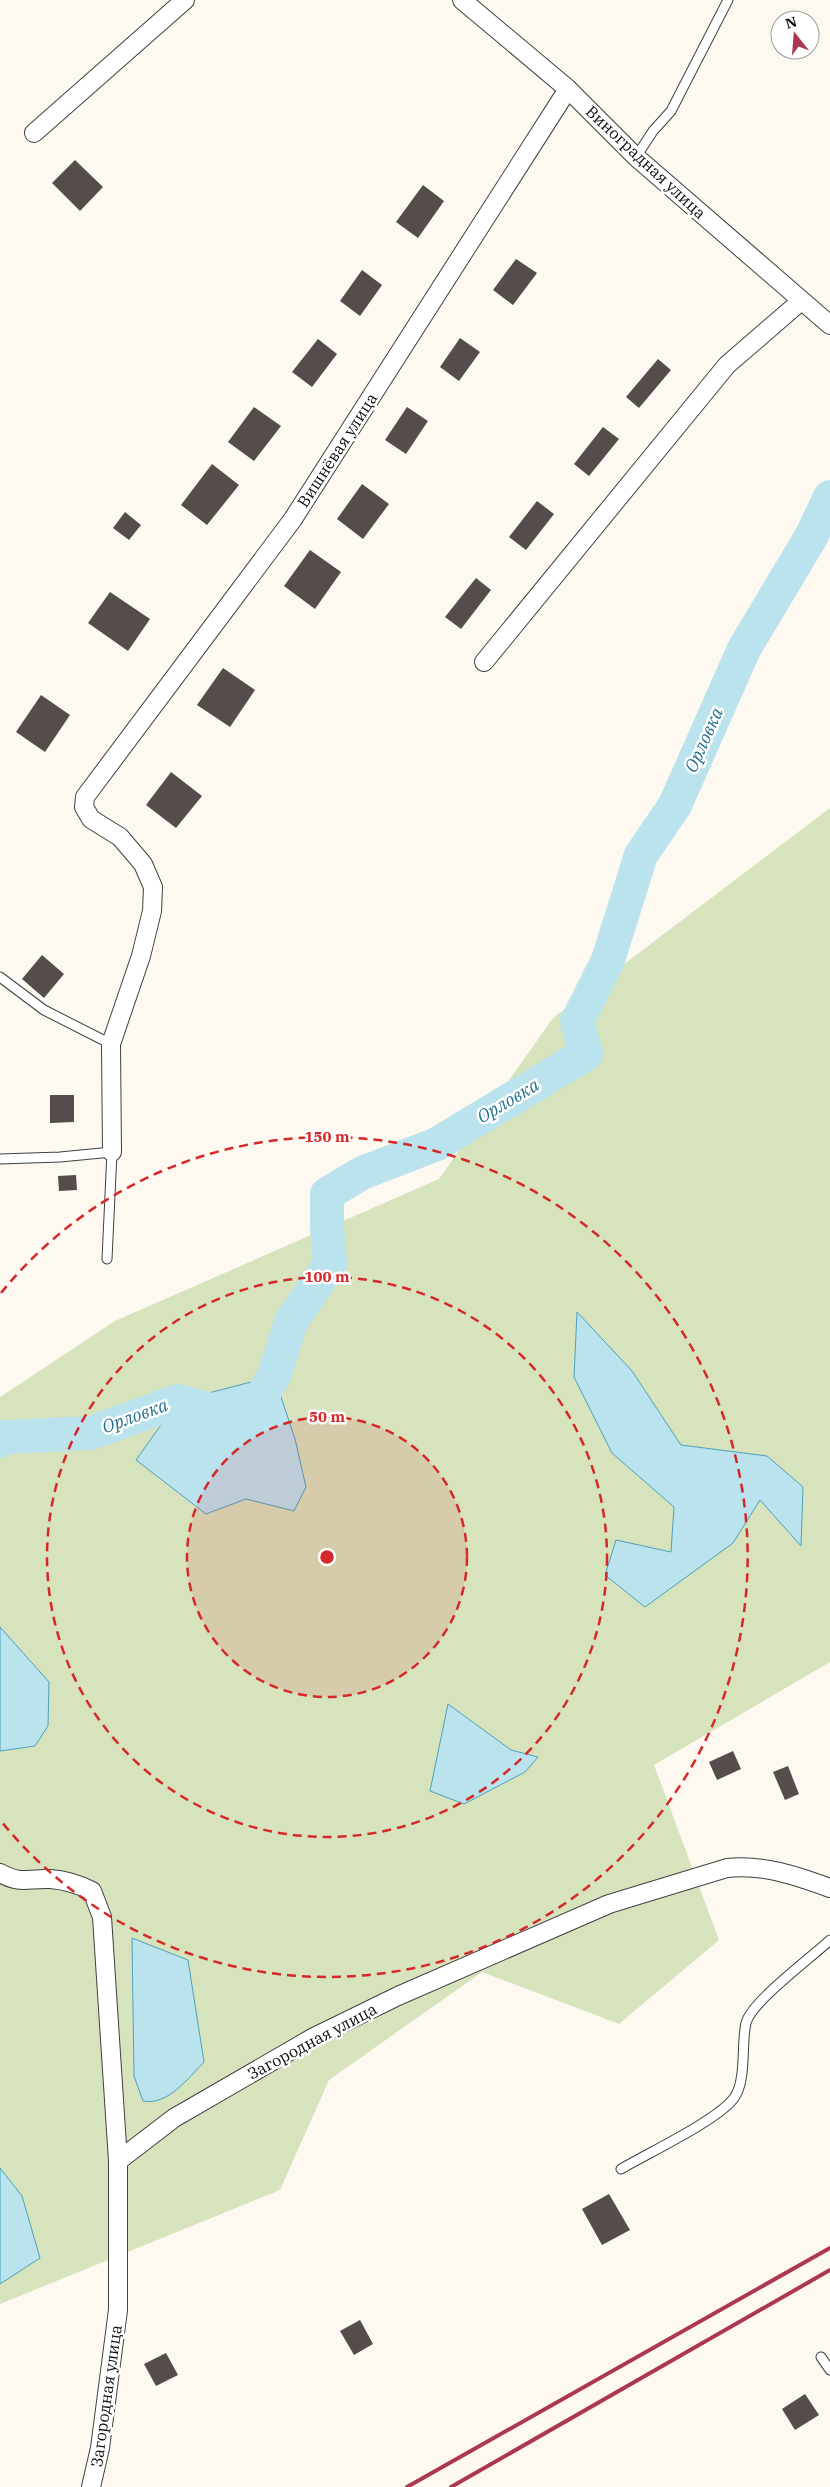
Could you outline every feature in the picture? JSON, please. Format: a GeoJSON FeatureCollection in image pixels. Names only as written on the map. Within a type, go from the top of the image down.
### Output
{"type":"FeatureCollection","features":[{"type":"Feature","properties":{"kind":"street"},"geometry":{"type":"LineString","coordinates":[[34,133],[186,0]]}},
{"type":"Feature","properties":{"kind":"street","name":"Виноградная улица"},"geometry":{"type":"LineString","coordinates":[[462,0],[568,89],[636,157],[830,325]]}},
{"type":"Feature","properties":{"kind":"street","name":"Вишнёвая улица"},"geometry":{"type":"LineString","coordinates":[[111,1044],[141,956],[152,911],[154,887],[143,864],[120,837],[90,819],[84,807],[85,797],[294,519],[568,89]]}},
{"type":"Feature","properties":{"kind":"street"},"geometry":{"type":"LineString","coordinates":[[484,662],[727,365],[800,301]]}},
{"type":"Feature","properties":{"kind":"street"},"geometry":{"type":"LineString","coordinates":[[111,1044],[112,1152]]}},
{"type":"Feature","properties":{"kind":"street","name":"Загородная улица"},"geometry":{"type":"LineString","coordinates":[[91,2487],[100,2448],[118,2310],[118,2161],[174,2118],[314,2037],[398,1996],[609,1904],[727,1868],[746,1866],[791,1874],[830,1888]]}},
{"type":"Feature","properties":{"kind":"street"},"geometry":{"type":"LineString","coordinates":[[0,1873],[14,1881],[50,1879],[74,1882],[92,1890],[102,1917],[118,2161]]}},
{"type":"Feature","properties":{"kind":"lane"},"geometry":{"type":"LineString","coordinates":[[636,157],[653,131],[672,110],[728,0]]}},
{"type":"Feature","properties":{"kind":"lane"},"geometry":{"type":"LineString","coordinates":[[0,977],[44,1010],[111,1044]]}},
{"type":"Feature","properties":{"kind":"lane"},"geometry":{"type":"LineString","coordinates":[[0,1160],[112,1152],[107,1259]]}},
{"type":"Feature","properties":{"kind":"lane"},"geometry":{"type":"LineString","coordinates":[[621,2168],[720,2112],[735,2097],[740,2074],[746,2021],[762,2000],[830,1940]]}},
{"type":"Feature","properties":{"kind":"lane"},"geometry":{"type":"LineString","coordinates":[[821,2357],[830,2370]]}},
{"type":"Feature","properties":{"kind":"green space"},"geometry":{"type":"Polygon","coordinates":[[[830,808],[830,1662],[654,1765],[719,1940],[619,2024],[482,1972],[329,2080],[280,2190],[0,2304],[0,1397],[115,1321],[439,1179],[553,1018],[830,808]]]}},
{"type":"Feature","properties":{"kind":"water"},"geometry":{"type":"Polygon","coordinates":[[[577,1312],[632,1371],[681,1445],[767,1456],[803,1487],[801,1546],[760,1500],[733,1543],[645,1607],[605,1575],[616,1540],[671,1552],[674,1507],[612,1453],[574,1377],[577,1312]]]}},
{"type":"Feature","properties":{"kind":"water"},"geometry":{"type":"Polygon","coordinates":[[[274,1376],[295,1439],[306,1487],[294,1511],[246,1499],[206,1514],[136,1460],[178,1401],[274,1376]]]}},
{"type":"Feature","properties":{"kind":"water"},"geometry":{"type":"Polygon","coordinates":[[[0,1627],[49,1682],[48,1726],[35,1746],[0,1751],[0,1627]]]}},
{"type":"Feature","properties":{"kind":"water"},"geometry":{"type":"Polygon","coordinates":[[[448,1704],[511,1750],[538,1757],[525,1772],[464,1804],[430,1791],[448,1704]]]}},
{"type":"Feature","properties":{"kind":"water"},"geometry":{"type":"Polygon","coordinates":[[[132,1938],[188,1960],[204,2062],[184,2083],[169,2095],[152,2101],[143,2101],[134,2076],[132,1938]]]}},
{"type":"Feature","properties":{"kind":"water"},"geometry":{"type":"Polygon","coordinates":[[[0,2168],[22,2196],[40,2258],[0,2284],[0,2168]]]}},
{"type":"Feature","properties":{"kind":"building"},"geometry":{"type":"Polygon","coordinates":[[[75,160],[103,187],[80,211],[52,183],[75,160]]]}},
{"type":"Feature","properties":{"kind":"building"},"geometry":{"type":"Polygon","coordinates":[[[423,185],[444,201],[418,238],[396,222],[423,185]]]}},
{"type":"Feature","properties":{"kind":"building"},"geometry":{"type":"Polygon","coordinates":[[[516,259],[537,273],[513,305],[493,290],[516,259]]]}},
{"type":"Feature","properties":{"kind":"building"},"geometry":{"type":"Polygon","coordinates":[[[362,270],[382,285],[360,316],[340,301],[362,270]]]}},
{"type":"Feature","properties":{"kind":"building"},"geometry":{"type":"Polygon","coordinates":[[[460,338],[480,352],[459,381],[440,367],[460,338]]]}},
{"type":"Feature","properties":{"kind":"building"},"geometry":{"type":"Polygon","coordinates":[[[318,339],[337,354],[312,387],[292,372],[318,339]]]}},
{"type":"Feature","properties":{"kind":"building"},"geometry":{"type":"Polygon","coordinates":[[[658,359],[671,370],[639,408],[626,397],[658,359]]]}},
{"type":"Feature","properties":{"kind":"building"},"geometry":{"type":"Polygon","coordinates":[[[254,407],[281,426],[254,461],[228,442],[254,407]]]}},
{"type":"Feature","properties":{"kind":"building"},"geometry":{"type":"Polygon","coordinates":[[[407,407],[428,421],[406,454],[385,440],[407,407]]]}},
{"type":"Feature","properties":{"kind":"building"},"geometry":{"type":"Polygon","coordinates":[[[603,427],[619,439],[589,476],[574,464],[603,427]]]}},
{"type":"Feature","properties":{"kind":"building"},"geometry":{"type":"Polygon","coordinates":[[[212,464],[239,485],[207,525],[181,505],[212,464]]]}},
{"type":"Feature","properties":{"kind":"building"},"geometry":{"type":"Polygon","coordinates":[[[362,484],[389,504],[363,539],[337,519],[362,484]]]}},
{"type":"Feature","properties":{"kind":"building"},"geometry":{"type":"Polygon","coordinates":[[[537,501],[554,514],[526,550],[509,537],[537,501]]]}},
{"type":"Feature","properties":{"kind":"building"},"geometry":{"type":"Polygon","coordinates":[[[125,512],[141,525],[129,540],[113,528],[125,512]]]}},
{"type":"Feature","properties":{"kind":"building"},"geometry":{"type":"Polygon","coordinates":[[[310,550],[341,572],[315,609],[284,586],[310,550]]]}},
{"type":"Feature","properties":{"kind":"building"},"geometry":{"type":"Polygon","coordinates":[[[476,578],[491,590],[461,629],[445,617],[476,578]]]}},
{"type":"Feature","properties":{"kind":"building"},"geometry":{"type":"Polygon","coordinates":[[[110,592],[150,619],[128,651],[88,623],[110,592]]]}},
{"type":"Feature","properties":{"kind":"building"},"geometry":{"type":"Polygon","coordinates":[[[223,668],[255,690],[230,727],[197,705],[223,668]]]}},
{"type":"Feature","properties":{"kind":"building"},"geometry":{"type":"Polygon","coordinates":[[[41,695],[70,715],[45,752],[16,732],[41,695]]]}},
{"type":"Feature","properties":{"kind":"building"},"geometry":{"type":"Polygon","coordinates":[[[171,772],[202,796],[176,828],[146,805],[171,772]]]}},
{"type":"Feature","properties":{"kind":"building"},"geometry":{"type":"Polygon","coordinates":[[[42,955],[64,974],[44,998],[22,979],[42,955]]]}},
{"type":"Feature","properties":{"kind":"building"},"geometry":{"type":"Polygon","coordinates":[[[50,1095],[74,1095],[74,1122],[50,1123],[50,1095]]]}},
{"type":"Feature","properties":{"kind":"building"},"geometry":{"type":"Polygon","coordinates":[[[76,1175],[77,1190],[59,1191],[58,1176],[76,1175]]]}},
{"type":"Feature","properties":{"kind":"building"},"geometry":{"type":"Polygon","coordinates":[[[733,1751],[741,1769],[717,1780],[709,1762],[733,1751]]]}},
{"type":"Feature","properties":{"kind":"building"},"geometry":{"type":"Polygon","coordinates":[[[788,1766],[799,1794],[785,1800],[773,1772],[788,1766]]]}},
{"type":"Feature","properties":{"kind":"building"},"geometry":{"type":"Polygon","coordinates":[[[609,2194],[630,2230],[602,2245],[582,2209],[609,2194]]]}},
{"type":"Feature","properties":{"kind":"building"},"geometry":{"type":"Polygon","coordinates":[[[360,2320],[373,2344],[354,2355],[340,2331],[360,2320]]]}},
{"type":"Feature","properties":{"kind":"building"},"geometry":{"type":"Polygon","coordinates":[[[166,2353],[178,2375],[156,2386],[144,2364],[166,2353]]]}},
{"type":"Feature","properties":{"kind":"building"},"geometry":{"type":"Polygon","coordinates":[[[805,2394],[819,2415],[795,2430],[782,2409],[805,2394]]]}},
{"type":"Feature","properties":{"kind":"waterway","name":"Орловка"},"geometry":{"type":"LineString","coordinates":[[0,1441],[5,1437],[91,1433],[178,1401],[247,1420],[274,1376],[291,1322],[330,1264],[327,1194],[362,1173],[437,1144],[586,1054],[577,1022],[608,960],[641,855],[675,805],[744,649],[811,537],[830,497]]}},
{"type":"Feature","properties":{"kind":"railway"},"geometry":{"type":"LineString","coordinates":[[407,2487],[830,2248]]}},
{"type":"Feature","properties":{"kind":"railway"},"geometry":{"type":"LineString","coordinates":[[451,2487],[830,2270]]}}]}
